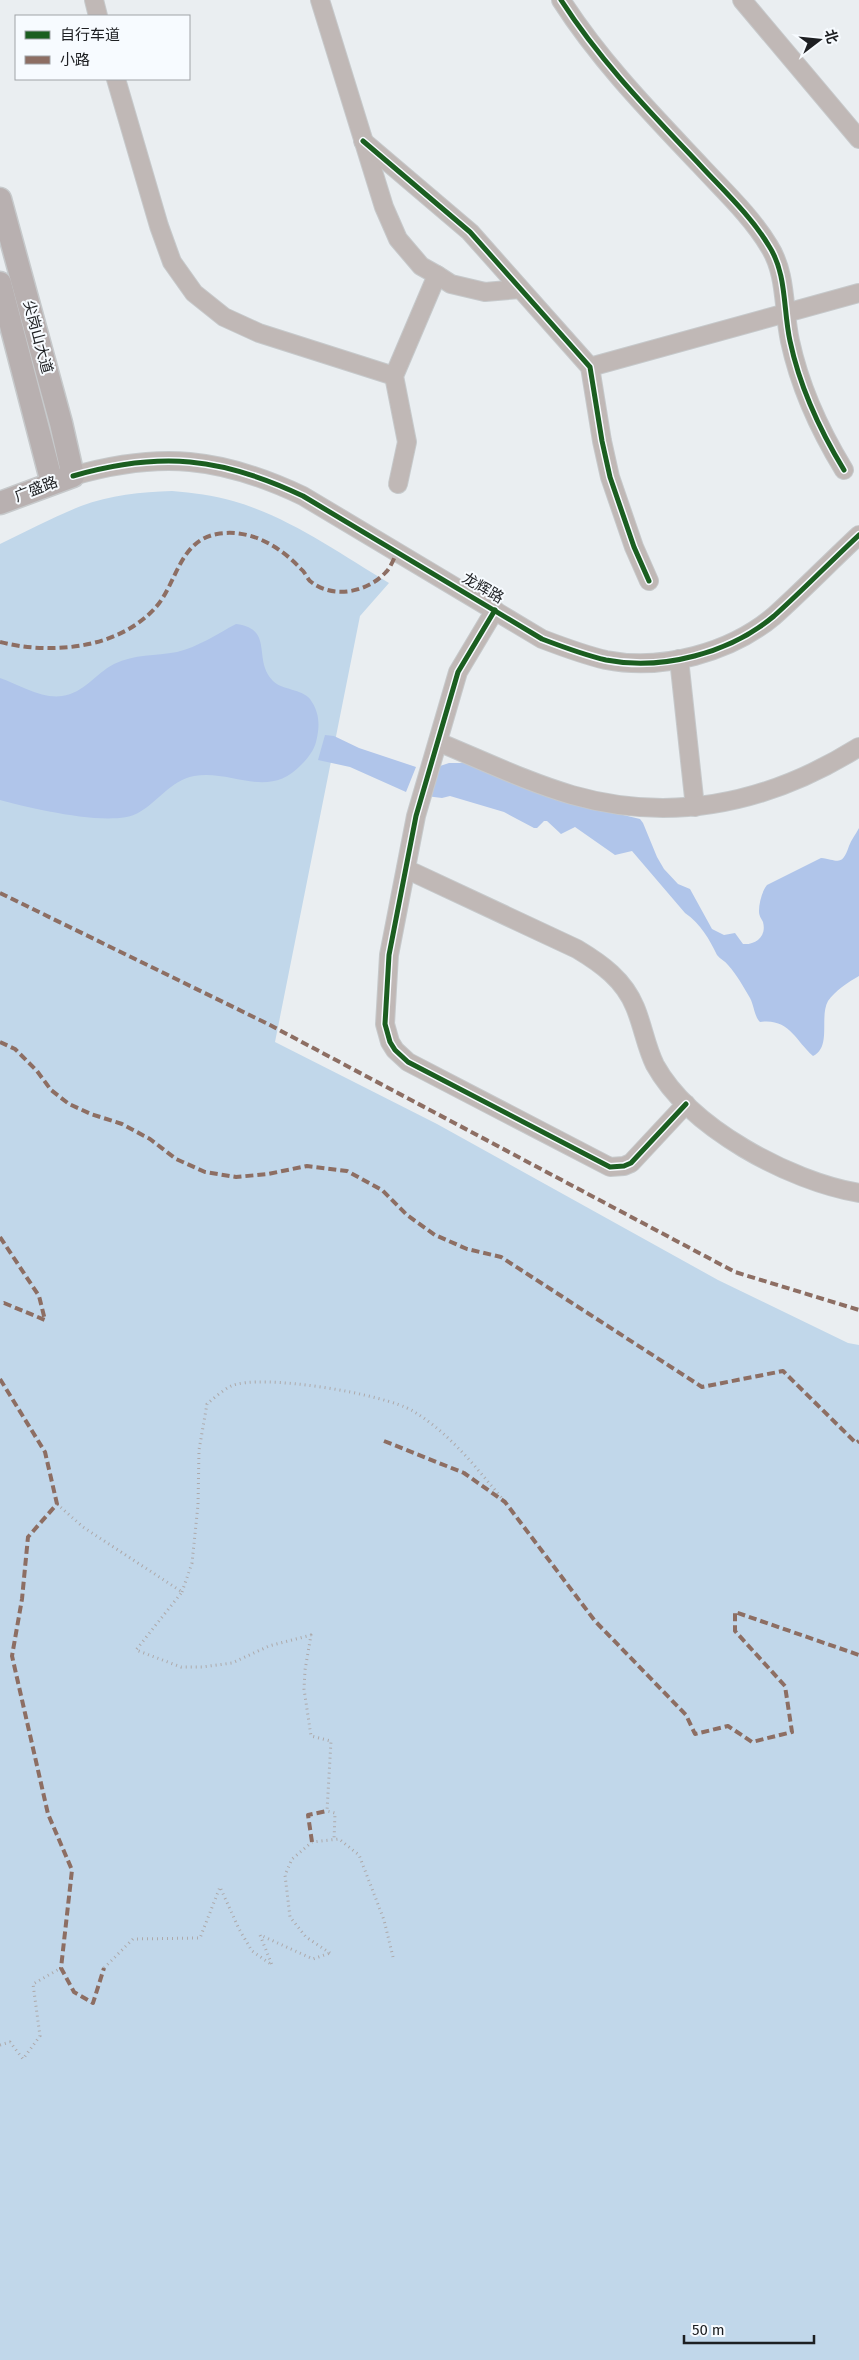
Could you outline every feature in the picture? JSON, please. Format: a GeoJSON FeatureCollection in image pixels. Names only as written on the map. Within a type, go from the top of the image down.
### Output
{"type":"FeatureCollection","features":[{"type":"Feature","properties":{"kind":"main road","name":"尖岗山大道"},"geometry":{"type":"LineString","coordinates":[[0,199],[61,423],[63,479]]}},
{"type":"Feature","properties":{"kind":"main road","name":"尖岗山大道"},"geometry":{"type":"LineString","coordinates":[[0,283],[40,429],[63,479]]}},
{"type":"Feature","properties":{"kind":"main road","name":"广盛路"},"geometry":{"type":"LineString","coordinates":[[0,503],[63,479]]}},
{"type":"Feature","properties":{"kind":"street"},"geometry":{"type":"LineString","coordinates":[[94,0],[98,15]]}},
{"type":"Feature","properties":{"kind":"street"},"geometry":{"type":"LineString","coordinates":[[320,0],[384,207],[398,239],[421,266],[451,284],[485,292],[520,290]]}},
{"type":"Feature","properties":{"kind":"street"},"geometry":{"type":"LineString","coordinates":[[561,0],[614,72],[750,219],[770,247],[783,279],[792,349],[805,394],[820,429],[844,470]]}},
{"type":"Feature","properties":{"kind":"street"},"geometry":{"type":"LineString","coordinates":[[742,0],[859,139]]}},
{"type":"Feature","properties":{"kind":"street"},"geometry":{"type":"LineString","coordinates":[[116,80],[158,226],[172,262],[194,293],[224,317],[259,333],[394,376]]}},
{"type":"Feature","properties":{"kind":"street"},"geometry":{"type":"LineString","coordinates":[[363,142],[470,232],[505,269],[520,290],[590,368],[610,477],[649,581]]}},
{"type":"Feature","properties":{"kind":"street"},"geometry":{"type":"LineString","coordinates":[[398,484],[407,442],[394,376],[437,275]]}},
{"type":"Feature","properties":{"kind":"street"},"geometry":{"type":"LineString","coordinates":[[590,368],[859,293]]}},
{"type":"Feature","properties":{"kind":"street","name":"龙辉路"},"geometry":{"type":"LineString","coordinates":[[63,479],[114,466],[173,460],[207,463],[240,470],[303,496],[542,638],[574,652],[617,661],[643,663],[679,659],[712,650],[744,636],[773,616],[859,535]]}},
{"type":"Feature","properties":{"kind":"street"},"geometry":{"type":"LineString","coordinates":[[495,610],[458,672],[416,816],[389,955],[385,1024],[390,1042],[401,1056],[610,1167],[624,1166],[631,1163],[686,1104]]}},
{"type":"Feature","properties":{"kind":"street"},"geometry":{"type":"LineString","coordinates":[[679,659],[695,807]]}},
{"type":"Feature","properties":{"kind":"street"},"geometry":{"type":"LineString","coordinates":[[438,742],[571,794],[601,802],[632,807],[695,807],[724,803],[763,792],[822,770],[859,747]]}},
{"type":"Feature","properties":{"kind":"street"},"geometry":{"type":"LineString","coordinates":[[406,868],[578,949],[601,963],[621,983],[635,1006],[655,1064],[674,1092],[686,1104],[728,1137],[775,1164],[821,1182],[859,1193]]}},
{"type":"Feature","properties":{"kind":"path"},"geometry":{"type":"LineString","coordinates":[[334,1840],[335,1813],[327,1811],[331,1741],[311,1736],[304,1689],[311,1635],[268,1646],[232,1664],[202,1667],[181,1667],[136,1650],[182,1592],[192,1563],[198,1505],[199,1450],[207,1404],[232,1386],[268,1382],[364,1394],[412,1411],[452,1440],[505,1502]]}},
{"type":"Feature","properties":{"kind":"path"},"geometry":{"type":"LineString","coordinates":[[57,1504],[83,1528],[182,1592]]}},
{"type":"Feature","properties":{"kind":"path"},"geometry":{"type":"LineString","coordinates":[[104,1968],[133,1939],[200,1938],[220,1887],[239,1929],[252,1951],[272,1965],[260,1935],[313,1958],[330,1953],[306,1937],[290,1917],[285,1875],[292,1859],[312,1842],[338,1839],[359,1855],[384,1920],[393,1957]]}},
{"type":"Feature","properties":{"kind":"path"},"geometry":{"type":"LineString","coordinates":[[0,2044],[10,2042],[23,2059],[40,2036],[33,1984],[61,1968]]}},
{"type":"Feature","properties":{"kind":"shaded area"},"geometry":{"type":"Polygon","coordinates":[[[172,491],[203,494],[225,499],[274,516],[389,583],[360,616],[275,1042],[437,1124],[718,1280],[848,1343],[859,1345],[859,2360],[0,2360],[0,544],[92,502],[126,495],[172,491]]]}},
{"type":"Feature","properties":{"kind":"water"},"geometry":{"type":"Polygon","coordinates":[[[236,624],[248,627],[255,632],[259,639],[267,673],[273,681],[306,696],[316,709],[318,725],[315,745],[302,764],[289,775],[276,781],[263,782],[223,776],[194,776],[178,782],[138,813],[126,817],[91,818],[31,808],[0,800],[0,678],[31,691],[62,696],[77,691],[114,664],[137,657],[185,650],[236,624]]]}},
{"type":"Feature","properties":{"kind":"water"},"geometry":{"type":"Polygon","coordinates":[[[325,735],[334,736],[359,748],[416,767],[406,792],[350,767],[318,760],[325,735]]]}},
{"type":"Feature","properties":{"kind":"water"},"geometry":{"type":"Polygon","coordinates":[[[449,763],[466,763],[582,805],[640,819],[664,869],[678,884],[690,889],[712,929],[724,935],[735,933],[743,944],[752,943],[762,936],[764,927],[759,914],[759,908],[762,894],[767,885],[821,858],[835,861],[842,860],[859,828],[859,976],[842,987],[828,1001],[825,1015],[824,1039],[819,1052],[813,1056],[791,1032],[778,1023],[760,1022],[756,1017],[750,998],[740,981],[727,964],[717,955],[704,932],[685,913],[632,851],[615,855],[575,827],[561,834],[547,821],[534,828],[504,812],[450,796],[442,798],[426,796],[437,767],[449,763]]]}},
{"type":"Feature","properties":{"kind":"marked path"},"geometry":{"type":"LineString","coordinates":[[0,642],[20,646],[62,648],[104,640],[123,632],[141,621],[156,607],[180,564],[194,545],[204,538],[217,534],[229,533],[252,536],[274,546],[293,561],[310,581],[319,587],[339,592],[360,589],[379,579],[389,568],[397,552]]}},
{"type":"Feature","properties":{"kind":"marked path"},"geometry":{"type":"LineString","coordinates":[[0,893],[266,1023],[735,1272],[859,1310]]}},
{"type":"Feature","properties":{"kind":"marked path"},"geometry":{"type":"LineString","coordinates":[[0,1042],[15,1049],[37,1071],[51,1090],[69,1104],[91,1114],[122,1124],[150,1139],[176,1159],[205,1172],[236,1177],[268,1174],[307,1166],[347,1171],[382,1190],[407,1215],[435,1235],[467,1249],[501,1257],[702,1387],[783,1371],[856,1443],[859,1441]]}},
{"type":"Feature","properties":{"kind":"marked path"},"geometry":{"type":"LineString","coordinates":[[0,1237],[39,1296],[45,1320],[4,1303],[0,1304]]}},
{"type":"Feature","properties":{"kind":"marked path"},"geometry":{"type":"LineString","coordinates":[[0,1379],[45,1452],[57,1504],[28,1537],[22,1599],[12,1656],[48,1814],[72,1870],[61,1968],[74,1992],[93,2003],[104,1968]]}},
{"type":"Feature","properties":{"kind":"marked path"},"geometry":{"type":"LineString","coordinates":[[384,1441],[464,1473],[505,1502],[595,1621],[686,1715],[695,1734],[728,1726],[752,1742],[792,1732],[785,1686],[735,1631],[735,1612],[859,1655]]}},
{"type":"Feature","properties":{"kind":"marked path"},"geometry":{"type":"LineString","coordinates":[[312,1842],[308,1815],[327,1811]]}},
{"type":"Feature","properties":{"kind":"cycle path"},"geometry":{"type":"LineString","coordinates":[[561,0],[609,65],[644,106],[737,204],[769,246],[775,257],[782,280],[790,341],[799,375],[811,408],[844,470]]}},
{"type":"Feature","properties":{"kind":"cycle path"},"geometry":{"type":"LineString","coordinates":[[363,141],[470,232],[590,367],[610,477],[634,547],[649,581]]}},
{"type":"Feature","properties":{"kind":"cycle path"},"geometry":{"type":"LineString","coordinates":[[73,476],[104,468],[162,461],[190,462],[245,473],[303,496],[542,639],[590,656],[627,663],[672,661],[716,649],[737,640],[774,616],[859,535]]}},
{"type":"Feature","properties":{"kind":"cycle path"},"geometry":{"type":"LineString","coordinates":[[495,610],[458,672],[416,816],[389,955],[385,1024],[390,1042],[395,1050],[408,1062],[610,1167],[624,1166],[631,1163],[686,1104]]}}]}
